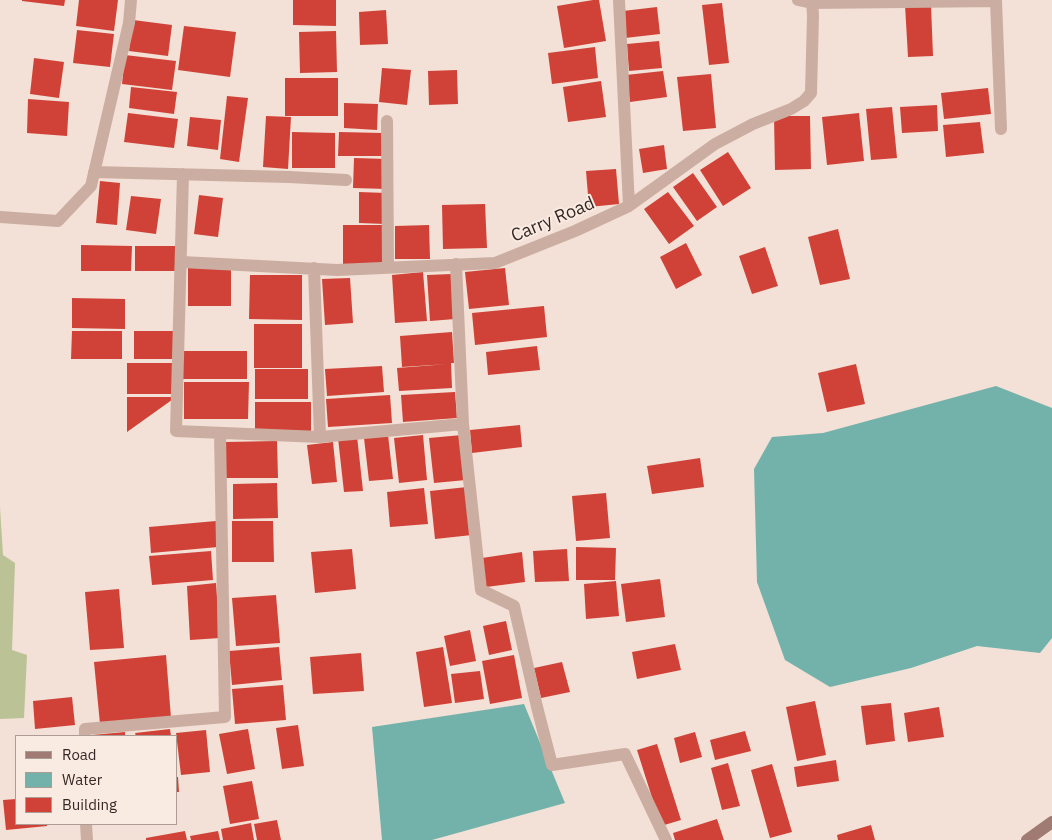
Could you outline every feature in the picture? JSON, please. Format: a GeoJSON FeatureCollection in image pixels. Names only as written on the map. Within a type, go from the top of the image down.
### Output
{"type":"FeatureCollection","features":[{"type":"Feature","properties":{"kind":"main road"},"geometry":{"type":"LineString","coordinates":[[1027,840],[1052,822]]}},
{"type":"Feature","properties":{"kind":"street"},"geometry":{"type":"LineString","coordinates":[[0,217],[58,221],[91,186],[129,23],[131,0]]}},
{"type":"Feature","properties":{"kind":"street"},"geometry":{"type":"LineString","coordinates":[[619,0],[629,206]]}},
{"type":"Feature","properties":{"kind":"street"},"geometry":{"type":"LineString","coordinates":[[798,0],[996,1],[1001,129]]}},
{"type":"Feature","properties":{"kind":"street","name":"Carry Road"},"geometry":{"type":"LineString","coordinates":[[182,262],[337,270],[495,263],[576,231],[629,206],[715,144],[753,124],[791,109],[804,101],[811,93],[812,1]]}},
{"type":"Feature","properties":{"kind":"street"},"geometry":{"type":"LineString","coordinates":[[387,121],[388,267]]}},
{"type":"Feature","properties":{"kind":"street"},"geometry":{"type":"LineString","coordinates":[[94,172],[346,180]]}},
{"type":"Feature","properties":{"kind":"street"},"geometry":{"type":"LineString","coordinates":[[183,174],[176,431],[320,437],[463,424]]}},
{"type":"Feature","properties":{"kind":"street"},"geometry":{"type":"LineString","coordinates":[[456,264],[463,424],[481,590],[514,606],[552,765],[625,754],[666,840]]}},
{"type":"Feature","properties":{"kind":"street"},"geometry":{"type":"LineString","coordinates":[[314,268],[320,437]]}},
{"type":"Feature","properties":{"kind":"street"},"geometry":{"type":"LineString","coordinates":[[85,735],[85,729],[225,717],[220,433]]}},
{"type":"Feature","properties":{"kind":"street"},"geometry":{"type":"LineString","coordinates":[[86,825],[86,840]]}},
{"type":"Feature","properties":{"kind":"green space"},"geometry":{"type":"Polygon","coordinates":[[[0,507],[3,555],[15,563],[12,650],[27,655],[24,718],[0,719],[0,507]]]}},
{"type":"Feature","properties":{"kind":"water"},"geometry":{"type":"Polygon","coordinates":[[[996,386],[1052,408],[1052,638],[1040,653],[977,646],[911,668],[830,687],[785,660],[757,582],[754,469],[772,437],[823,433],[996,386]]]}},
{"type":"Feature","properties":{"kind":"water"},"geometry":{"type":"Polygon","coordinates":[[[524,704],[565,803],[432,840],[382,840],[372,727],[524,704]]]}},
{"type":"Feature","properties":{"kind":"building"},"geometry":{"type":"Polygon","coordinates":[[[22,0],[65,0],[64,6],[22,0]]]}},
{"type":"Feature","properties":{"kind":"building"},"geometry":{"type":"Polygon","coordinates":[[[79,0],[118,0],[114,31],[76,26],[79,0]]]}},
{"type":"Feature","properties":{"kind":"building"},"geometry":{"type":"Polygon","coordinates":[[[293,0],[336,0],[336,26],[293,25],[293,0]]]}},
{"type":"Feature","properties":{"kind":"building"},"geometry":{"type":"Polygon","coordinates":[[[599,0],[606,41],[564,48],[557,6],[599,0]]]}},
{"type":"Feature","properties":{"kind":"building"},"geometry":{"type":"Polygon","coordinates":[[[722,3],[729,63],[709,65],[702,5],[722,3]]]}},
{"type":"Feature","properties":{"kind":"building"},"geometry":{"type":"Polygon","coordinates":[[[905,5],[931,5],[933,56],[908,57],[905,5]]]}},
{"type":"Feature","properties":{"kind":"building"},"geometry":{"type":"Polygon","coordinates":[[[657,7],[660,34],[625,38],[623,11],[657,7]]]}},
{"type":"Feature","properties":{"kind":"building"},"geometry":{"type":"Polygon","coordinates":[[[386,10],[388,44],[360,45],[359,12],[386,10]]]}},
{"type":"Feature","properties":{"kind":"building"},"geometry":{"type":"Polygon","coordinates":[[[133,20],[172,25],[168,56],[129,51],[133,20]]]}},
{"type":"Feature","properties":{"kind":"building"},"geometry":{"type":"Polygon","coordinates":[[[184,26],[236,32],[230,77],[178,70],[184,26]]]}},
{"type":"Feature","properties":{"kind":"building"},"geometry":{"type":"Polygon","coordinates":[[[77,30],[114,34],[110,67],[73,63],[77,30]]]}},
{"type":"Feature","properties":{"kind":"building"},"geometry":{"type":"Polygon","coordinates":[[[336,31],[337,72],[300,73],[299,32],[336,31]]]}},
{"type":"Feature","properties":{"kind":"building"},"geometry":{"type":"Polygon","coordinates":[[[659,41],[662,68],[629,71],[627,44],[659,41]]]}},
{"type":"Feature","properties":{"kind":"building"},"geometry":{"type":"Polygon","coordinates":[[[595,47],[598,78],[552,84],[548,53],[595,47]]]}},
{"type":"Feature","properties":{"kind":"building"},"geometry":{"type":"Polygon","coordinates":[[[125,55],[176,61],[172,90],[122,84],[125,55]]]}},
{"type":"Feature","properties":{"kind":"building"},"geometry":{"type":"Polygon","coordinates":[[[34,58],[64,62],[59,98],[30,94],[34,58]]]}},
{"type":"Feature","properties":{"kind":"building"},"geometry":{"type":"Polygon","coordinates":[[[382,68],[411,70],[407,105],[379,102],[382,68]]]}},
{"type":"Feature","properties":{"kind":"building"},"geometry":{"type":"Polygon","coordinates":[[[457,70],[458,104],[429,105],[428,71],[457,70]]]}},
{"type":"Feature","properties":{"kind":"building"},"geometry":{"type":"Polygon","coordinates":[[[663,71],[667,97],[630,102],[626,75],[663,71]]]}},
{"type":"Feature","properties":{"kind":"building"},"geometry":{"type":"Polygon","coordinates":[[[711,74],[716,128],[683,131],[677,77],[711,74]]]}},
{"type":"Feature","properties":{"kind":"building"},"geometry":{"type":"Polygon","coordinates":[[[285,78],[338,78],[338,116],[285,116],[285,78]]]}},
{"type":"Feature","properties":{"kind":"building"},"geometry":{"type":"Polygon","coordinates":[[[601,81],[606,117],[568,122],[563,87],[601,81]]]}},
{"type":"Feature","properties":{"kind":"building"},"geometry":{"type":"Polygon","coordinates":[[[131,87],[177,92],[174,114],[129,108],[131,87]]]}},
{"type":"Feature","properties":{"kind":"building"},"geometry":{"type":"Polygon","coordinates":[[[988,88],[991,114],[944,119],[941,93],[988,88]]]}},
{"type":"Feature","properties":{"kind":"building"},"geometry":{"type":"Polygon","coordinates":[[[227,96],[248,98],[239,162],[220,159],[227,96]]]}},
{"type":"Feature","properties":{"kind":"building"},"geometry":{"type":"Polygon","coordinates":[[[28,99],[69,102],[67,136],[27,133],[28,99]]]}},
{"type":"Feature","properties":{"kind":"building"},"geometry":{"type":"Polygon","coordinates":[[[344,103],[378,104],[377,130],[344,128],[344,103]]]}},
{"type":"Feature","properties":{"kind":"building"},"geometry":{"type":"Polygon","coordinates":[[[937,105],[938,131],[902,133],[900,107],[937,105]]]}},
{"type":"Feature","properties":{"kind":"building"},"geometry":{"type":"Polygon","coordinates":[[[892,107],[897,158],[871,160],[866,109],[892,107]]]}},
{"type":"Feature","properties":{"kind":"building"},"geometry":{"type":"Polygon","coordinates":[[[128,113],[178,119],[174,148],[124,142],[128,113]]]}},
{"type":"Feature","properties":{"kind":"building"},"geometry":{"type":"Polygon","coordinates":[[[859,113],[864,161],[827,165],[822,117],[859,113]]]}},
{"type":"Feature","properties":{"kind":"building"},"geometry":{"type":"Polygon","coordinates":[[[266,116],[291,117],[288,169],[263,167],[266,116]]]}},
{"type":"Feature","properties":{"kind":"building"},"geometry":{"type":"Polygon","coordinates":[[[774,116],[810,116],[811,169],[775,170],[774,116]]]}},
{"type":"Feature","properties":{"kind":"building"},"geometry":{"type":"Polygon","coordinates":[[[190,117],[221,120],[218,150],[187,146],[190,117]]]}},
{"type":"Feature","properties":{"kind":"building"},"geometry":{"type":"Polygon","coordinates":[[[980,122],[984,153],[946,157],[943,125],[980,122]]]}},
{"type":"Feature","properties":{"kind":"building"},"geometry":{"type":"Polygon","coordinates":[[[292,132],[335,133],[335,168],[292,168],[292,132]]]}},
{"type":"Feature","properties":{"kind":"building"},"geometry":{"type":"Polygon","coordinates":[[[339,132],[383,133],[383,156],[338,156],[339,132]]]}},
{"type":"Feature","properties":{"kind":"building"},"geometry":{"type":"Polygon","coordinates":[[[664,145],[667,169],[643,173],[639,149],[664,145]]]}},
{"type":"Feature","properties":{"kind":"building"},"geometry":{"type":"Polygon","coordinates":[[[728,152],[751,188],[723,206],[700,170],[728,152]]]}},
{"type":"Feature","properties":{"kind":"building"},"geometry":{"type":"Polygon","coordinates":[[[354,158],[387,159],[387,189],[353,188],[354,158]]]}},
{"type":"Feature","properties":{"kind":"building"},"geometry":{"type":"Polygon","coordinates":[[[616,169],[619,204],[589,207],[586,171],[616,169]]]}},
{"type":"Feature","properties":{"kind":"building"},"geometry":{"type":"Polygon","coordinates":[[[693,173],[717,207],[697,221],[673,187],[693,173]]]}},
{"type":"Feature","properties":{"kind":"building"},"geometry":{"type":"Polygon","coordinates":[[[100,181],[120,183],[117,225],[96,223],[100,181]]]}},
{"type":"Feature","properties":{"kind":"building"},"geometry":{"type":"Polygon","coordinates":[[[359,192],[386,193],[385,224],[359,223],[359,192]]]}},
{"type":"Feature","properties":{"kind":"building"},"geometry":{"type":"Polygon","coordinates":[[[668,192],[694,226],[669,244],[644,209],[668,192]]]}},
{"type":"Feature","properties":{"kind":"building"},"geometry":{"type":"Polygon","coordinates":[[[199,195],[223,198],[218,237],[194,234],[199,195]]]}},
{"type":"Feature","properties":{"kind":"building"},"geometry":{"type":"Polygon","coordinates":[[[131,196],[161,199],[156,234],[126,230],[131,196]]]}},
{"type":"Feature","properties":{"kind":"building"},"geometry":{"type":"Polygon","coordinates":[[[485,204],[487,248],[443,249],[442,205],[485,204]]]}},
{"type":"Feature","properties":{"kind":"building"},"geometry":{"type":"Polygon","coordinates":[[[343,225],[384,225],[383,265],[343,264],[343,225]]]}},
{"type":"Feature","properties":{"kind":"building"},"geometry":{"type":"Polygon","coordinates":[[[429,225],[430,259],[395,259],[395,226],[429,225]]]}},
{"type":"Feature","properties":{"kind":"building"},"geometry":{"type":"Polygon","coordinates":[[[838,229],[850,279],[820,285],[808,237],[838,229]]]}},
{"type":"Feature","properties":{"kind":"building"},"geometry":{"type":"Polygon","coordinates":[[[686,243],[702,275],[676,289],[660,257],[686,243]]]}},
{"type":"Feature","properties":{"kind":"building"},"geometry":{"type":"Polygon","coordinates":[[[81,245],[132,246],[131,271],[81,271],[81,245]]]}},
{"type":"Feature","properties":{"kind":"building"},"geometry":{"type":"Polygon","coordinates":[[[135,246],[177,246],[177,271],[135,271],[135,246]]]}},
{"type":"Feature","properties":{"kind":"building"},"geometry":{"type":"Polygon","coordinates":[[[765,247],[778,286],[752,294],[739,256],[765,247]]]}},
{"type":"Feature","properties":{"kind":"building"},"geometry":{"type":"Polygon","coordinates":[[[188,268],[231,268],[231,306],[188,306],[188,268]]]}},
{"type":"Feature","properties":{"kind":"building"},"geometry":{"type":"Polygon","coordinates":[[[505,268],[509,305],[469,309],[465,272],[505,268]]]}},
{"type":"Feature","properties":{"kind":"building"},"geometry":{"type":"Polygon","coordinates":[[[423,272],[427,321],[395,323],[392,275],[423,272]]]}},
{"type":"Feature","properties":{"kind":"building"},"geometry":{"type":"Polygon","coordinates":[[[452,274],[455,319],[430,321],[427,275],[452,274]]]}},
{"type":"Feature","properties":{"kind":"building"},"geometry":{"type":"Polygon","coordinates":[[[250,275],[302,275],[302,320],[249,319],[250,275]]]}},
{"type":"Feature","properties":{"kind":"building"},"geometry":{"type":"Polygon","coordinates":[[[350,278],[353,323],[325,325],[322,279],[350,278]]]}},
{"type":"Feature","properties":{"kind":"building"},"geometry":{"type":"Polygon","coordinates":[[[72,298],[125,299],[125,329],[72,328],[72,298]]]}},
{"type":"Feature","properties":{"kind":"building"},"geometry":{"type":"Polygon","coordinates":[[[544,306],[547,337],[475,345],[472,313],[544,306]]]}},
{"type":"Feature","properties":{"kind":"building"},"geometry":{"type":"Polygon","coordinates":[[[254,324],[302,324],[302,368],[254,368],[254,324]]]}},
{"type":"Feature","properties":{"kind":"building"},"geometry":{"type":"Polygon","coordinates":[[[72,331],[122,331],[122,359],[71,359],[72,331]]]}},
{"type":"Feature","properties":{"kind":"building"},"geometry":{"type":"Polygon","coordinates":[[[134,331],[175,331],[175,359],[134,359],[134,331]]]}},
{"type":"Feature","properties":{"kind":"building"},"geometry":{"type":"Polygon","coordinates":[[[452,332],[454,363],[451,363],[452,388],[399,391],[397,368],[448,364],[402,367],[400,336],[452,332]]]}},
{"type":"Feature","properties":{"kind":"building"},"geometry":{"type":"Polygon","coordinates":[[[537,346],[540,370],[488,375],[486,352],[537,346]]]}},
{"type":"Feature","properties":{"kind":"building"},"geometry":{"type":"Polygon","coordinates":[[[183,351],[247,351],[247,379],[183,379],[183,351]]]}},
{"type":"Feature","properties":{"kind":"building"},"geometry":{"type":"Polygon","coordinates":[[[127,363],[177,363],[177,394],[127,394],[127,363]]]}},
{"type":"Feature","properties":{"kind":"building"},"geometry":{"type":"Polygon","coordinates":[[[856,364],[865,404],[827,412],[818,373],[856,364]]]}},
{"type":"Feature","properties":{"kind":"building"},"geometry":{"type":"Polygon","coordinates":[[[382,366],[384,392],[327,396],[325,369],[382,366]]]}},
{"type":"Feature","properties":{"kind":"building"},"geometry":{"type":"Polygon","coordinates":[[[255,369],[308,369],[308,399],[255,399],[255,369]]]}},
{"type":"Feature","properties":{"kind":"building"},"geometry":{"type":"Polygon","coordinates":[[[184,382],[249,382],[248,419],[184,419],[184,382]]]}},
{"type":"Feature","properties":{"kind":"building"},"geometry":{"type":"Polygon","coordinates":[[[455,392],[457,418],[403,422],[401,395],[455,392]]]}},
{"type":"Feature","properties":{"kind":"building"},"geometry":{"type":"Polygon","coordinates":[[[390,395],[392,423],[328,427],[326,399],[390,395]]]}},
{"type":"Feature","properties":{"kind":"building"},"geometry":{"type":"Polygon","coordinates":[[[127,397],[176,397],[127,432],[127,397]]]}},
{"type":"Feature","properties":{"kind":"building"},"geometry":{"type":"Polygon","coordinates":[[[255,402],[311,402],[311,432],[255,432],[255,402]]]}},
{"type":"Feature","properties":{"kind":"building"},"geometry":{"type":"Polygon","coordinates":[[[520,425],[522,447],[472,453],[470,430],[520,425]]]}},
{"type":"Feature","properties":{"kind":"building"},"geometry":{"type":"Polygon","coordinates":[[[388,435],[393,479],[369,481],[364,438],[388,435]]]}},
{"type":"Feature","properties":{"kind":"building"},"geometry":{"type":"Polygon","coordinates":[[[423,435],[427,480],[399,483],[394,438],[423,435]]]}},
{"type":"Feature","properties":{"kind":"building"},"geometry":{"type":"Polygon","coordinates":[[[462,435],[466,480],[434,483],[429,438],[462,435]]]}},
{"type":"Feature","properties":{"kind":"building"},"geometry":{"type":"Polygon","coordinates":[[[357,436],[363,491],[344,492],[338,438],[357,436]]]}},
{"type":"Feature","properties":{"kind":"building"},"geometry":{"type":"Polygon","coordinates":[[[277,441],[278,478],[225,478],[225,442],[277,441]]]}},
{"type":"Feature","properties":{"kind":"building"},"geometry":{"type":"Polygon","coordinates":[[[333,442],[337,482],[312,484],[307,445],[333,442]]]}},
{"type":"Feature","properties":{"kind":"building"},"geometry":{"type":"Polygon","coordinates":[[[700,458],[704,487],[652,494],[647,466],[700,458]]]}},
{"type":"Feature","properties":{"kind":"building"},"geometry":{"type":"Polygon","coordinates":[[[277,483],[278,518],[233,519],[233,484],[277,483]]]}},
{"type":"Feature","properties":{"kind":"building"},"geometry":{"type":"Polygon","coordinates":[[[467,487],[472,535],[435,539],[430,491],[467,487]]]}},
{"type":"Feature","properties":{"kind":"building"},"geometry":{"type":"Polygon","coordinates":[[[424,488],[428,524],[390,527],[387,492],[424,488]]]}},
{"type":"Feature","properties":{"kind":"building"},"geometry":{"type":"Polygon","coordinates":[[[606,493],[610,538],[576,541],[572,496],[606,493]]]}},
{"type":"Feature","properties":{"kind":"building"},"geometry":{"type":"Polygon","coordinates":[[[216,521],[218,547],[151,553],[149,527],[216,521]]]}},
{"type":"Feature","properties":{"kind":"building"},"geometry":{"type":"Polygon","coordinates":[[[232,521],[273,521],[274,562],[232,562],[232,521]]]}},
{"type":"Feature","properties":{"kind":"building"},"geometry":{"type":"Polygon","coordinates":[[[576,547],[616,548],[615,580],[576,580],[576,547]]]}},
{"type":"Feature","properties":{"kind":"building"},"geometry":{"type":"Polygon","coordinates":[[[352,549],[356,589],[315,593],[311,552],[352,549]]]}},
{"type":"Feature","properties":{"kind":"building"},"geometry":{"type":"Polygon","coordinates":[[[567,549],[569,581],[535,582],[533,551],[567,549]]]}},
{"type":"Feature","properties":{"kind":"building"},"geometry":{"type":"Polygon","coordinates":[[[211,551],[213,580],[152,585],[149,556],[211,551]]]}},
{"type":"Feature","properties":{"kind":"building"},"geometry":{"type":"Polygon","coordinates":[[[522,552],[525,582],[486,587],[482,558],[522,552]]]}},
{"type":"Feature","properties":{"kind":"building"},"geometry":{"type":"Polygon","coordinates":[[[660,579],[665,617],[626,622],[621,584],[660,579]]]}},
{"type":"Feature","properties":{"kind":"building"},"geometry":{"type":"Polygon","coordinates":[[[616,581],[619,616],[586,619],[584,584],[616,581]]]}},
{"type":"Feature","properties":{"kind":"building"},"geometry":{"type":"Polygon","coordinates":[[[216,583],[220,638],[190,640],[187,586],[216,583]]]}},
{"type":"Feature","properties":{"kind":"building"},"geometry":{"type":"Polygon","coordinates":[[[119,589],[124,648],[90,650],[85,592],[119,589]]]}},
{"type":"Feature","properties":{"kind":"building"},"geometry":{"type":"Polygon","coordinates":[[[276,595],[280,643],[236,646],[232,598],[276,595]]]}},
{"type":"Feature","properties":{"kind":"building"},"geometry":{"type":"Polygon","coordinates":[[[506,621],[512,650],[489,655],[483,626],[506,621]]]}},
{"type":"Feature","properties":{"kind":"building"},"geometry":{"type":"Polygon","coordinates":[[[470,630],[476,661],[450,666],[444,636],[470,630]]]}},
{"type":"Feature","properties":{"kind":"building"},"geometry":{"type":"Polygon","coordinates":[[[675,644],[681,670],[637,679],[632,652],[675,644]]]}},
{"type":"Feature","properties":{"kind":"building"},"geometry":{"type":"Polygon","coordinates":[[[279,647],[282,680],[232,685],[229,651],[279,647]]]}},
{"type":"Feature","properties":{"kind":"building"},"geometry":{"type":"Polygon","coordinates":[[[443,647],[452,703],[424,707],[416,652],[443,647]]]}},
{"type":"Feature","properties":{"kind":"building"},"geometry":{"type":"Polygon","coordinates":[[[361,653],[364,691],[313,694],[310,657],[361,653]]]}},
{"type":"Feature","properties":{"kind":"building"},"geometry":{"type":"Polygon","coordinates":[[[166,655],[171,718],[100,724],[94,662],[166,655]]]}},
{"type":"Feature","properties":{"kind":"building"},"geometry":{"type":"Polygon","coordinates":[[[514,655],[522,698],[490,704],[482,661],[514,655]]]}},
{"type":"Feature","properties":{"kind":"building"},"geometry":{"type":"Polygon","coordinates":[[[562,662],[570,692],[541,698],[534,668],[562,662]]]}},
{"type":"Feature","properties":{"kind":"building"},"geometry":{"type":"Polygon","coordinates":[[[480,671],[484,699],[455,703],[451,674],[480,671]]]}},
{"type":"Feature","properties":{"kind":"building"},"geometry":{"type":"Polygon","coordinates":[[[283,685],[286,720],[235,724],[232,689],[283,685]]]}},
{"type":"Feature","properties":{"kind":"building"},"geometry":{"type":"Polygon","coordinates":[[[72,697],[75,725],[35,729],[33,701],[72,697]]]}},
{"type":"Feature","properties":{"kind":"building"},"geometry":{"type":"Polygon","coordinates":[[[815,701],[826,755],[797,761],[786,707],[815,701]]]}},
{"type":"Feature","properties":{"kind":"building"},"geometry":{"type":"Polygon","coordinates":[[[891,703],[895,741],[866,745],[861,706],[891,703]]]}},
{"type":"Feature","properties":{"kind":"building"},"geometry":{"type":"Polygon","coordinates":[[[939,707],[944,737],[908,742],[904,713],[939,707]]]}},
{"type":"Feature","properties":{"kind":"building"},"geometry":{"type":"Polygon","coordinates":[[[298,725],[304,766],[282,769],[276,728],[298,725]]]}},
{"type":"Feature","properties":{"kind":"building"},"geometry":{"type":"Polygon","coordinates":[[[170,729],[171,735],[136,735],[135,733],[170,729]]]}},
{"type":"Feature","properties":{"kind":"building"},"geometry":{"type":"Polygon","coordinates":[[[248,729],[255,769],[227,774],[219,734],[248,729]]]}},
{"type":"Feature","properties":{"kind":"building"},"geometry":{"type":"Polygon","coordinates":[[[206,730],[210,772],[181,775],[178,735],[176,733],[206,730]]]}},
{"type":"Feature","properties":{"kind":"building"},"geometry":{"type":"Polygon","coordinates":[[[745,731],[751,751],[715,760],[710,740],[745,731]]]}},
{"type":"Feature","properties":{"kind":"building"},"geometry":{"type":"Polygon","coordinates":[[[125,732],[125,735],[92,735],[125,732]]]}},
{"type":"Feature","properties":{"kind":"building"},"geometry":{"type":"Polygon","coordinates":[[[695,732],[702,757],[680,763],[674,738],[695,732]]]}},
{"type":"Feature","properties":{"kind":"building"},"geometry":{"type":"Polygon","coordinates":[[[657,744],[681,820],[661,826],[637,750],[657,744]]]}},
{"type":"Feature","properties":{"kind":"building"},"geometry":{"type":"Polygon","coordinates":[[[836,760],[839,781],[797,787],[794,767],[836,760]]]}},
{"type":"Feature","properties":{"kind":"building"},"geometry":{"type":"Polygon","coordinates":[[[728,763],[740,806],[722,810],[711,768],[728,763]]]}},
{"type":"Feature","properties":{"kind":"building"},"geometry":{"type":"Polygon","coordinates":[[[772,764],[792,832],[770,838],[751,770],[772,764]]]}},
{"type":"Feature","properties":{"kind":"building"},"geometry":{"type":"Polygon","coordinates":[[[252,781],[259,819],[230,824],[223,786],[252,781]]]}},
{"type":"Feature","properties":{"kind":"building"},"geometry":{"type":"Polygon","coordinates":[[[15,799],[15,825],[47,826],[6,830],[3,800],[15,799]]]}},
{"type":"Feature","properties":{"kind":"building"},"geometry":{"type":"Polygon","coordinates":[[[717,819],[724,840],[675,840],[673,833],[717,819]]]}},
{"type":"Feature","properties":{"kind":"building"},"geometry":{"type":"Polygon","coordinates":[[[277,820],[281,840],[257,840],[254,824],[277,820]]]}},
{"type":"Feature","properties":{"kind":"building"},"geometry":{"type":"Polygon","coordinates":[[[251,823],[254,840],[223,840],[221,829],[251,823]]]}},
{"type":"Feature","properties":{"kind":"building"},"geometry":{"type":"Polygon","coordinates":[[[871,825],[875,840],[838,840],[837,835],[871,825]]]}},
{"type":"Feature","properties":{"kind":"building"},"geometry":{"type":"Polygon","coordinates":[[[185,831],[187,840],[146,840],[146,838],[185,831]]]}},
{"type":"Feature","properties":{"kind":"building"},"geometry":{"type":"Polygon","coordinates":[[[218,831],[220,840],[191,840],[190,836],[218,831]]]}}]}
